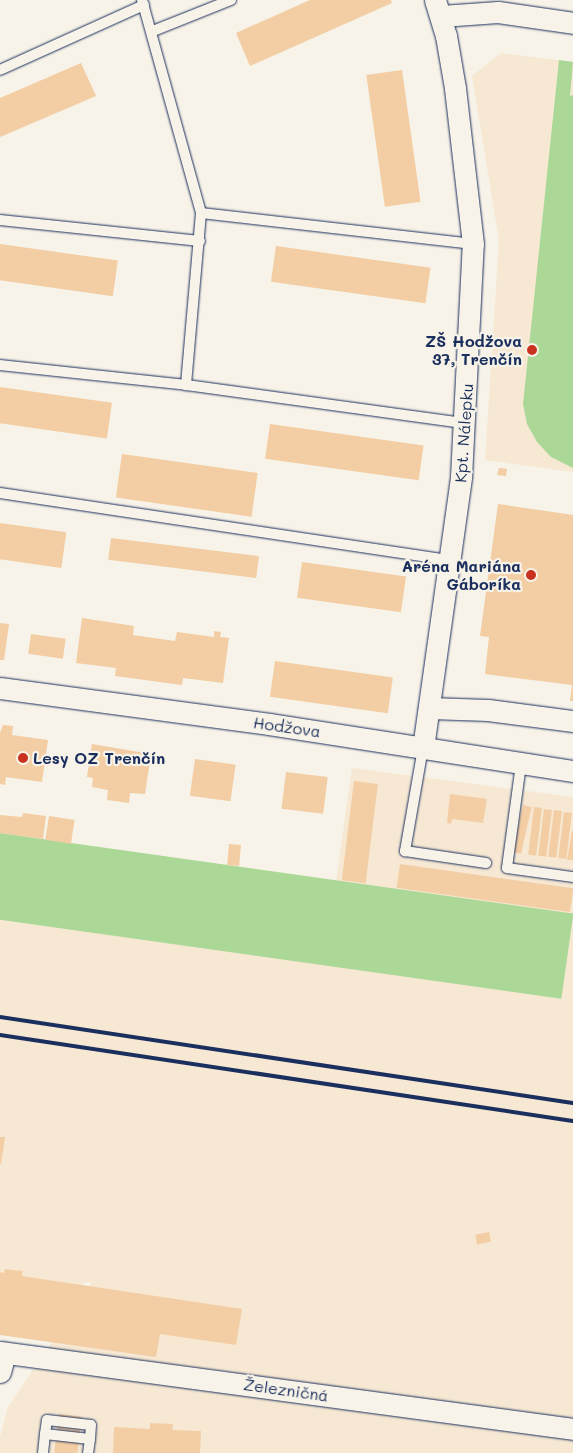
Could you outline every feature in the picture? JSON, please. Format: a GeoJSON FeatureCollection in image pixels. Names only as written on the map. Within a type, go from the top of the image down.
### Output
{"type":"FeatureCollection","features":[{"type":"Feature","properties":{"kind":"street"},"geometry":{"type":"LineString","coordinates":[[438,8],[496,6],[573,22]]}},
{"type":"Feature","properties":{"kind":"street","name":"Kpt. Nálepku"},"geometry":{"type":"LineString","coordinates":[[423,748],[450,560],[465,423],[473,244],[455,88],[438,8]]}},
{"type":"Feature","properties":{"kind":"street","name":"Hodžova"},"geometry":{"type":"LineString","coordinates":[[0,688],[573,771]]}},
{"type":"Feature","properties":{"kind":"street"},"geometry":{"type":"LineString","coordinates":[[429,708],[488,710],[573,721]]}},
{"type":"Feature","properties":{"kind":"street","name":"Železničná"},"geometry":{"type":"LineString","coordinates":[[2,1359],[573,1428]]}},
{"type":"Feature","properties":{"kind":"lane"},"geometry":{"type":"LineString","coordinates":[[153,31],[231,0]]}},
{"type":"Feature","properties":{"kind":"lane"},"geometry":{"type":"LineString","coordinates":[[0,70],[143,3],[153,31],[201,213],[186,385]]}},
{"type":"Feature","properties":{"kind":"lane"},"geometry":{"type":"LineString","coordinates":[[201,213],[473,244]]}},
{"type":"Feature","properties":{"kind":"lane"},"geometry":{"type":"LineString","coordinates":[[0,220],[200,240]]}},
{"type":"Feature","properties":{"kind":"lane"},"geometry":{"type":"LineString","coordinates":[[0,365],[186,385],[465,423]]}},
{"type":"Feature","properties":{"kind":"lane"},"geometry":{"type":"LineString","coordinates":[[0,493],[450,560]]}},
{"type":"Feature","properties":{"kind":"lane"},"geometry":{"type":"LineString","coordinates":[[423,748],[405,851],[486,863]]}},
{"type":"Feature","properties":{"kind":"lane"},"geometry":{"type":"LineString","coordinates":[[521,764],[507,868],[573,878]]}},
{"type":"Feature","properties":{"kind":"lane"},"geometry":{"type":"LineString","coordinates":[[43,1453],[47,1420],[91,1425],[88,1453]]}},
{"type":"Feature","properties":{"kind":"shaded area","name":"ZŠ Hodžova 37, Trenčín"},"geometry":{"type":"Polygon","coordinates":[[[501,53],[573,62],[573,472],[485,460],[499,241],[472,76],[501,53]]]}},
{"type":"Feature","properties":{"kind":"shaded area"},"geometry":{"type":"Polygon","coordinates":[[[352,768],[573,797],[573,1453],[0,1453],[0,1437],[8,1407],[92,1282],[84,1282],[82,1285],[22,1276],[23,1271],[5,1269],[4,1273],[0,1272],[0,833],[336,882],[352,768]]]}},
{"type":"Feature","properties":{"kind":"green space"},"geometry":{"type":"Polygon","coordinates":[[[559,60],[573,62],[570,96],[573,95],[573,468],[551,457],[537,442],[527,424],[523,404],[559,60]]]}},
{"type":"Feature","properties":{"kind":"green space"},"geometry":{"type":"Polygon","coordinates":[[[0,833],[573,914],[561,999],[0,920],[0,833]]]}},
{"type":"Feature","properties":{"kind":"building"},"geometry":{"type":"Polygon","coordinates":[[[310,0],[391,0],[392,3],[250,66],[236,33],[310,0]]]}},
{"type":"Feature","properties":{"kind":"building"},"geometry":{"type":"Polygon","coordinates":[[[81,63],[96,96],[0,137],[0,98],[81,63]]]}},
{"type":"Feature","properties":{"kind":"building"},"geometry":{"type":"Polygon","coordinates":[[[402,70],[421,202],[385,207],[366,75],[402,70]]]}},
{"type":"Feature","properties":{"kind":"building"},"geometry":{"type":"Polygon","coordinates":[[[0,244],[118,261],[113,296],[0,280],[0,244]]]}},
{"type":"Feature","properties":{"kind":"building"},"geometry":{"type":"Polygon","coordinates":[[[276,246],[430,268],[425,303],[271,282],[276,246]]]}},
{"type":"Feature","properties":{"kind":"building"},"geometry":{"type":"Polygon","coordinates":[[[0,387],[112,403],[107,438],[0,423],[0,387]]]}},
{"type":"Feature","properties":{"kind":"building"},"geometry":{"type":"Polygon","coordinates":[[[270,424],[423,446],[419,480],[265,459],[270,424]]]}},
{"type":"Feature","properties":{"kind":"building"},"geometry":{"type":"Polygon","coordinates":[[[122,454],[258,473],[252,517],[116,498],[122,454]]]}},
{"type":"Feature","properties":{"kind":"building"},"geometry":{"type":"Polygon","coordinates":[[[499,468],[507,469],[506,476],[497,475],[499,468]]]}},
{"type":"Feature","properties":{"kind":"building","name":"Aréna Mariána Gáboríka"},"geometry":{"type":"Polygon","coordinates":[[[498,504],[573,515],[573,701],[570,701],[572,685],[485,674],[489,637],[480,636],[498,504]]]}},
{"type":"Feature","properties":{"kind":"building"},"geometry":{"type":"Polygon","coordinates":[[[0,523],[66,532],[61,568],[0,559],[0,523]]]}},
{"type":"Feature","properties":{"kind":"building"},"geometry":{"type":"Polygon","coordinates":[[[111,538],[259,556],[256,578],[108,560],[111,538]]]}},
{"type":"Feature","properties":{"kind":"building"},"geometry":{"type":"Polygon","coordinates":[[[302,562],[406,577],[401,612],[297,598],[302,562]]]}},
{"type":"Feature","properties":{"kind":"building"},"geometry":{"type":"Polygon","coordinates":[[[82,618],[134,626],[133,635],[175,641],[177,632],[214,637],[214,631],[221,632],[220,637],[229,638],[223,683],[183,678],[182,685],[115,676],[116,668],[76,663],[82,618]]]}},
{"type":"Feature","properties":{"kind":"building"},"geometry":{"type":"Polygon","coordinates":[[[0,623],[9,624],[4,660],[0,660],[0,623]]]}},
{"type":"Feature","properties":{"kind":"building"},"geometry":{"type":"Polygon","coordinates":[[[31,634],[66,639],[63,659],[28,654],[31,634]]]}},
{"type":"Feature","properties":{"kind":"building"},"geometry":{"type":"Polygon","coordinates":[[[275,661],[393,678],[388,713],[270,697],[275,661]]]}},
{"type":"Feature","properties":{"kind":"building","name":"Lesy OZ Trenčín"},"geometry":{"type":"Polygon","coordinates":[[[3,725],[13,726],[12,735],[48,740],[42,782],[6,777],[5,785],[0,784],[0,733],[3,725]]]}},
{"type":"Feature","properties":{"kind":"building"},"geometry":{"type":"Polygon","coordinates":[[[92,744],[151,754],[145,794],[130,793],[129,803],[107,800],[108,790],[92,787],[93,778],[87,777],[92,744]]]}},
{"type":"Feature","properties":{"kind":"building"},"geometry":{"type":"Polygon","coordinates":[[[195,759],[236,765],[230,801],[190,796],[195,759]]]}},
{"type":"Feature","properties":{"kind":"building"},"geometry":{"type":"Polygon","coordinates":[[[286,772],[328,777],[323,814],[281,809],[286,772]]]}},
{"type":"Feature","properties":{"kind":"building"},"geometry":{"type":"Polygon","coordinates":[[[354,781],[378,784],[366,883],[342,880],[354,781]]]}},
{"type":"Feature","properties":{"kind":"building"},"geometry":{"type":"Polygon","coordinates":[[[450,794],[487,799],[483,823],[452,819],[451,824],[447,823],[450,794]]]}},
{"type":"Feature","properties":{"kind":"building"},"geometry":{"type":"Polygon","coordinates":[[[523,805],[532,807],[521,854],[512,852],[523,805]]]}},
{"type":"Feature","properties":{"kind":"building"},"geometry":{"type":"Polygon","coordinates":[[[534,807],[542,808],[536,856],[528,855],[534,807]]]}},
{"type":"Feature","properties":{"kind":"building"},"geometry":{"type":"Polygon","coordinates":[[[544,809],[552,810],[546,857],[538,856],[544,809]]]}},
{"type":"Feature","properties":{"kind":"building"},"geometry":{"type":"Polygon","coordinates":[[[554,810],[562,811],[556,858],[548,857],[554,810]]]}},
{"type":"Feature","properties":{"kind":"building"},"geometry":{"type":"Polygon","coordinates":[[[564,812],[572,813],[566,859],[558,858],[564,812]]]}},
{"type":"Feature","properties":{"kind":"building"},"geometry":{"type":"Polygon","coordinates":[[[23,813],[46,816],[43,839],[0,833],[0,815],[22,817],[23,813]]]}},
{"type":"Feature","properties":{"kind":"building"},"geometry":{"type":"Polygon","coordinates":[[[49,816],[75,820],[71,844],[45,840],[49,816]]]}},
{"type":"Feature","properties":{"kind":"building"},"geometry":{"type":"Polygon","coordinates":[[[572,831],[573,860],[567,860],[572,831]]]}},
{"type":"Feature","properties":{"kind":"building"},"geometry":{"type":"Polygon","coordinates":[[[229,844],[241,845],[239,866],[227,865],[229,844]]]}},
{"type":"Feature","properties":{"kind":"building"},"geometry":{"type":"Polygon","coordinates":[[[400,864],[573,888],[570,912],[397,888],[400,864]]]}},
{"type":"Feature","properties":{"kind":"building"},"geometry":{"type":"Polygon","coordinates":[[[0,1137],[5,1137],[1,1164],[0,1164],[0,1137]]]}},
{"type":"Feature","properties":{"kind":"building"},"geometry":{"type":"Polygon","coordinates":[[[489,1232],[491,1242],[477,1244],[475,1235],[489,1232]]]}},
{"type":"Feature","properties":{"kind":"building"},"geometry":{"type":"Polygon","coordinates":[[[5,1269],[23,1271],[22,1276],[242,1309],[236,1345],[160,1334],[156,1357],[0,1335],[0,1272],[4,1273],[5,1269]]]}},
{"type":"Feature","properties":{"kind":"building"},"geometry":{"type":"Polygon","coordinates":[[[59,1414],[82,1417],[77,1453],[54,1453],[59,1414]]]}},
{"type":"Feature","properties":{"kind":"building"},"geometry":{"type":"Polygon","coordinates":[[[150,1423],[173,1424],[172,1430],[201,1431],[200,1453],[113,1453],[114,1427],[150,1429],[150,1423]]]}},
{"type":"Feature","properties":{"kind":"railway"},"geometry":{"type":"LineString","coordinates":[[0,1017],[573,1103]]}},
{"type":"Feature","properties":{"kind":"railway"},"geometry":{"type":"LineString","coordinates":[[0,1035],[573,1121]]}},
{"type":"Feature","properties":{"kind":"place","name":"ZŠ Hodžova 37, Trenčín"},"geometry":{"type":"Point","coordinates":[532,350]}},
{"type":"Feature","properties":{"kind":"place","name":"Aréna Mariána Gáboríka"},"geometry":{"type":"Point","coordinates":[531,575]}},
{"type":"Feature","properties":{"kind":"place","name":"Lesy OZ Trenčín"},"geometry":{"type":"Point","coordinates":[23,758]}}]}
